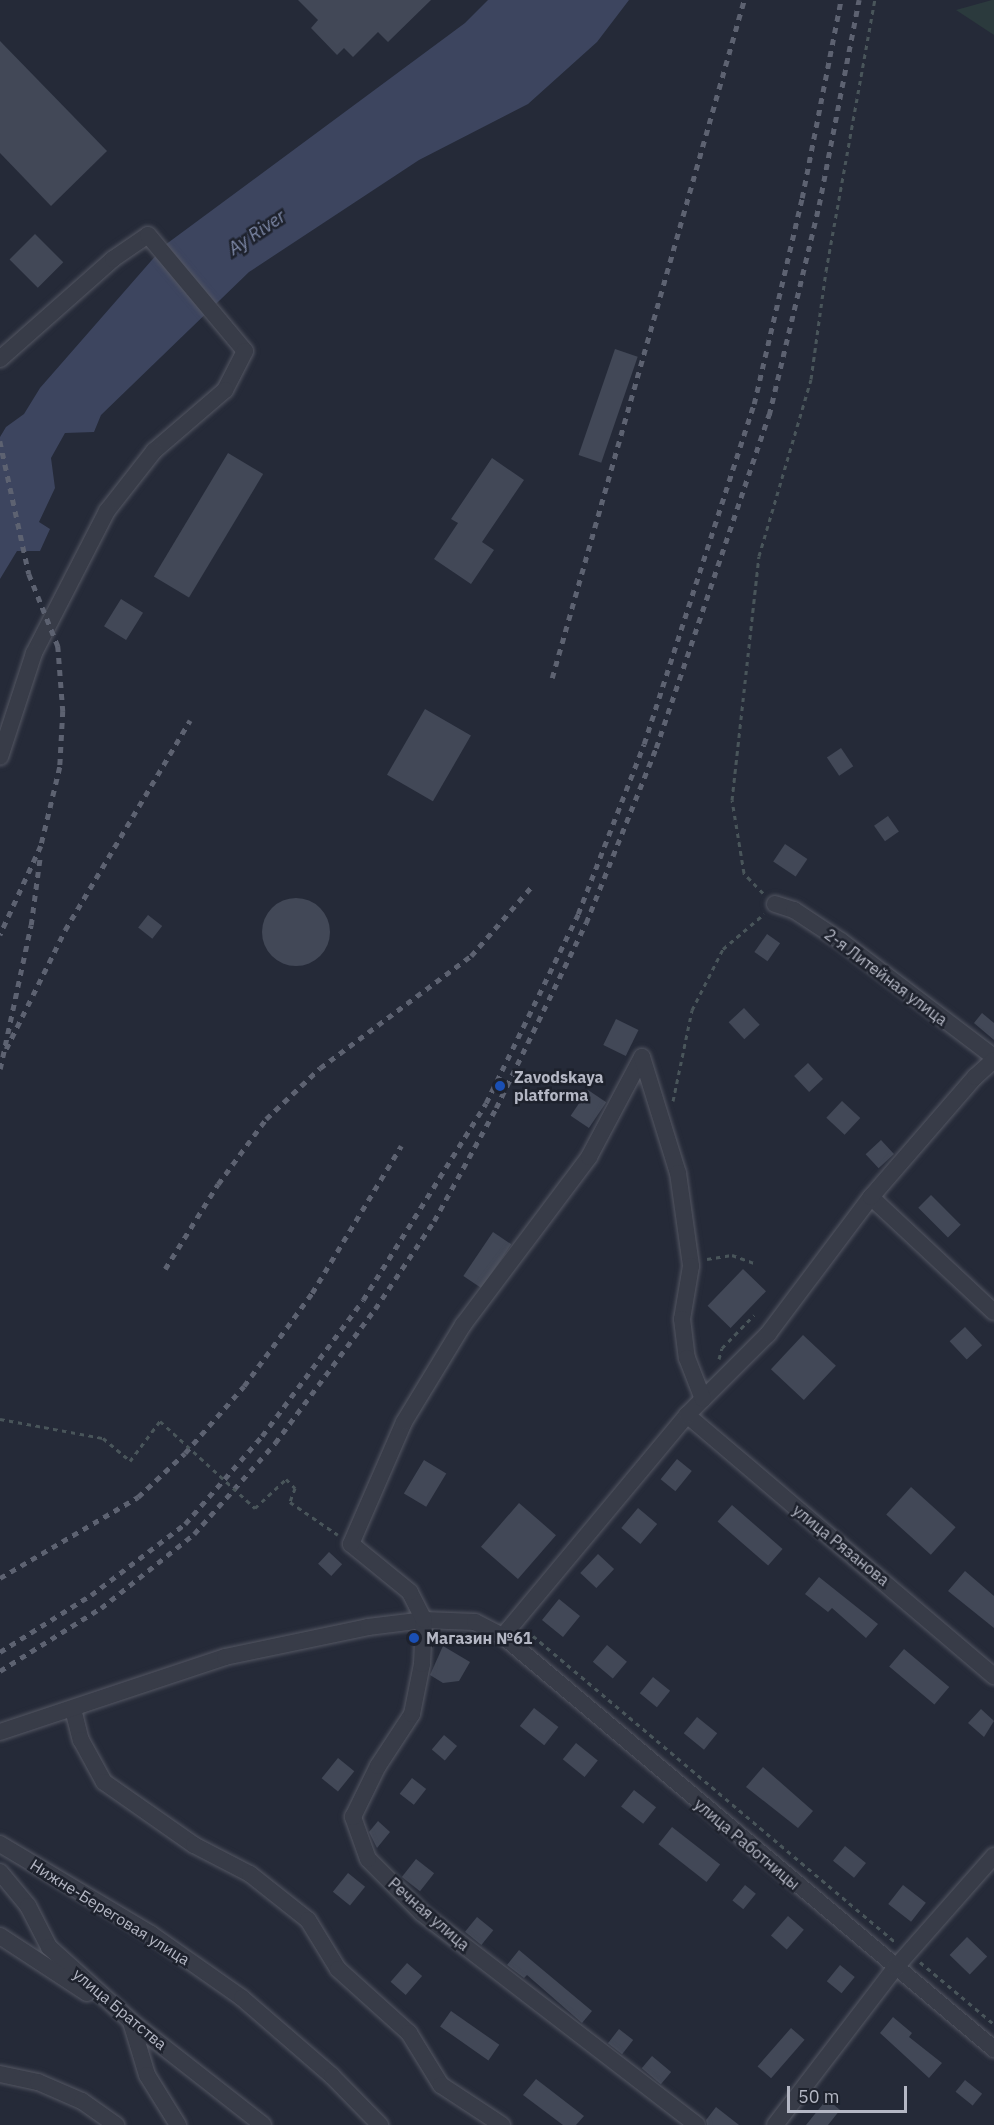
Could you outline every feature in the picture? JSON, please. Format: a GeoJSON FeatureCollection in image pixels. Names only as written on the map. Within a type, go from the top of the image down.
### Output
{"type":"FeatureCollection","features":[{"type":"Feature","properties":{"kind":"street"},"geometry":{"type":"LineString","coordinates":[[0,359],[113,259],[148,235],[245,351],[225,390],[154,451],[106,511],[34,653],[0,757]]}},
{"type":"Feature","properties":{"kind":"street","name":"2-я Литейная улица"},"geometry":{"type":"LineString","coordinates":[[775,904],[794,909],[841,941],[994,1058]]}},
{"type":"Feature","properties":{"kind":"street"},"geometry":{"type":"LineString","coordinates":[[424,1620],[410,1592],[351,1544],[404,1422],[463,1325],[589,1157],[642,1057],[678,1173],[691,1266],[682,1319],[687,1358],[702,1399]]}},
{"type":"Feature","properties":{"kind":"street"},"geometry":{"type":"LineString","coordinates":[[503,1636],[687,1415],[768,1334],[871,1197],[994,1058]]}},
{"type":"Feature","properties":{"kind":"street"},"geometry":{"type":"LineString","coordinates":[[871,1197],[994,1312]]}},
{"type":"Feature","properties":{"kind":"street","name":"улица Рязанова"},"geometry":{"type":"LineString","coordinates":[[687,1415],[994,1676]]}},
{"type":"Feature","properties":{"kind":"street","name":"улица Работницы"},"geometry":{"type":"LineString","coordinates":[[0,1732],[225,1658],[368,1627],[424,1620],[475,1622],[503,1636],[994,2049]]}},
{"type":"Feature","properties":{"kind":"street","name":"Речная улица"},"geometry":{"type":"LineString","coordinates":[[424,1620],[422,1664],[412,1714],[378,1766],[352,1817],[368,1859],[422,1913],[697,2125]]}},
{"type":"Feature","properties":{"kind":"street"},"geometry":{"type":"LineString","coordinates":[[73,1709],[81,1740],[104,1782],[194,1845],[250,1874],[308,1920],[338,1969],[409,2033],[441,2085],[502,2125]]}},
{"type":"Feature","properties":{"kind":"street","name":"Нижне-Береговая улица"},"geometry":{"type":"LineString","coordinates":[[0,1844],[151,1934],[242,1998],[332,2076],[380,2125]]}},
{"type":"Feature","properties":{"kind":"street"},"geometry":{"type":"LineString","coordinates":[[775,2125],[896,1967],[994,1856]]}},
{"type":"Feature","properties":{"kind":"street","name":"улица Братства"},"geometry":{"type":"LineString","coordinates":[[0,1872],[28,1906],[49,1947],[133,2023],[263,2125]]}},
{"type":"Feature","properties":{"kind":"street"},"geometry":{"type":"LineString","coordinates":[[0,1936],[133,2023],[147,2075],[178,2125]]}},
{"type":"Feature","properties":{"kind":"street"},"geometry":{"type":"LineString","coordinates":[[0,2074],[38,2082],[82,2102],[116,2125]]}},
{"type":"Feature","properties":{"kind":"path"},"geometry":{"type":"LineString","coordinates":[[666,1131],[692,1010],[723,949],[775,904],[744,873],[732,800],[759,556],[812,379],[826,271],[875,0]]}},
{"type":"Feature","properties":{"kind":"path"},"geometry":{"type":"LineString","coordinates":[[691,1266],[713,1256],[732,1255],[754,1263]]}},
{"type":"Feature","properties":{"kind":"path"},"geometry":{"type":"LineString","coordinates":[[0,1419],[103,1438],[130,1461],[160,1421],[255,1508],[286,1479],[295,1488],[290,1502],[351,1544]]}},
{"type":"Feature","properties":{"kind":"path"},"geometry":{"type":"LineString","coordinates":[[515,1621],[994,2024]]}},
{"type":"Feature","properties":{"kind":"shaded area"},"geometry":{"type":"Polygon","coordinates":[[[992,0],[994,0],[994,35],[956,10],[992,0]]]}},
{"type":"Feature","properties":{"kind":"water","name":"Ay River"},"geometry":{"type":"Polygon","coordinates":[[[488,0],[629,0],[597,42],[528,104],[419,160],[249,272],[101,415],[94,432],[65,433],[51,458],[55,488],[39,522],[50,529],[40,551],[17,551],[0,579],[0,437],[6,427],[24,414],[40,388],[165,245],[465,23],[488,0]]]}},
{"type":"Feature","properties":{"kind":"building"},"geometry":{"type":"Polygon","coordinates":[[[298,0],[431,0],[388,42],[378,32],[353,57],[344,48],[337,55],[311,28],[318,20],[298,0]]]}},
{"type":"Feature","properties":{"kind":"building"},"geometry":{"type":"Polygon","coordinates":[[[0,41],[107,151],[51,206],[0,153],[0,41]]]}},
{"type":"Feature","properties":{"kind":"building"},"geometry":{"type":"Polygon","coordinates":[[[35,234],[63,262],[38,288],[10,259],[35,234]]]}},
{"type":"Feature","properties":{"kind":"building"},"geometry":{"type":"Polygon","coordinates":[[[615,349],[638,357],[601,463],[579,455],[615,349]]]}},
{"type":"Feature","properties":{"kind":"building"},"geometry":{"type":"Polygon","coordinates":[[[228,453],[263,474],[189,598],[154,576],[228,453]]]}},
{"type":"Feature","properties":{"kind":"building"},"geometry":{"type":"Polygon","coordinates":[[[492,458],[524,480],[482,542],[494,550],[471,584],[434,559],[458,523],[451,519],[492,458]]]}},
{"type":"Feature","properties":{"kind":"building"},"geometry":{"type":"Polygon","coordinates":[[[121,599],[143,613],[126,640],[104,626],[121,599]]]}},
{"type":"Feature","properties":{"kind":"building"},"geometry":{"type":"Polygon","coordinates":[[[425,709],[471,736],[433,801],[387,775],[425,709]]]}},
{"type":"Feature","properties":{"kind":"building"},"geometry":{"type":"Polygon","coordinates":[[[841,748],[853,766],[839,776],[827,758],[841,748]]]}},
{"type":"Feature","properties":{"kind":"building"},"geometry":{"type":"Polygon","coordinates":[[[888,816],[899,832],[885,841],[874,826],[888,816]]]}},
{"type":"Feature","properties":{"kind":"building"},"geometry":{"type":"Polygon","coordinates":[[[785,844],[807,859],[796,877],[773,861],[785,844]]]}},
{"type":"Feature","properties":{"kind":"building"},"geometry":{"type":"Polygon","coordinates":[[[289,898],[303,898],[315,903],[325,913],[330,932],[325,951],[315,961],[303,966],[289,966],[277,961],[267,951],[262,939],[262,925],[267,913],[277,903],[289,898]]]}},
{"type":"Feature","properties":{"kind":"building"},"geometry":{"type":"Polygon","coordinates":[[[148,915],[162,926],[152,939],[138,928],[148,915]]]}},
{"type":"Feature","properties":{"kind":"building"},"geometry":{"type":"Polygon","coordinates":[[[767,934],[780,943],[767,961],[754,952],[767,934]]]}},
{"type":"Feature","properties":{"kind":"building"},"geometry":{"type":"Polygon","coordinates":[[[744,1008],[760,1025],[744,1039],[729,1022],[744,1008]]]}},
{"type":"Feature","properties":{"kind":"building"},"geometry":{"type":"Polygon","coordinates":[[[982,1013],[994,1023],[994,1040],[974,1023],[982,1013]]]}},
{"type":"Feature","properties":{"kind":"building"},"geometry":{"type":"Polygon","coordinates":[[[616,1019],[638,1030],[626,1056],[603,1045],[616,1019]]]}},
{"type":"Feature","properties":{"kind":"building"},"geometry":{"type":"Polygon","coordinates":[[[808,1063],[823,1079],[809,1092],[794,1076],[808,1063]]]}},
{"type":"Feature","properties":{"kind":"building"},"geometry":{"type":"Polygon","coordinates":[[[588,1090],[606,1102],[589,1128],[571,1116],[588,1090]]]}},
{"type":"Feature","properties":{"kind":"building"},"geometry":{"type":"Polygon","coordinates":[[[842,1101],[860,1118],[845,1135],[826,1118],[842,1101]]]}},
{"type":"Feature","properties":{"kind":"building"},"geometry":{"type":"Polygon","coordinates":[[[881,1140],[894,1154],[879,1168],[866,1154],[881,1140]]]}},
{"type":"Feature","properties":{"kind":"building"},"geometry":{"type":"Polygon","coordinates":[[[931,1195],[961,1225],[948,1237],[918,1208],[931,1195]]]}},
{"type":"Feature","properties":{"kind":"building"},"geometry":{"type":"Polygon","coordinates":[[[493,1232],[511,1244],[482,1288],[463,1276],[493,1232]]]}},
{"type":"Feature","properties":{"kind":"building"},"geometry":{"type":"Polygon","coordinates":[[[743,1269],[766,1291],[731,1328],[708,1306],[743,1269]]]}},
{"type":"Feature","properties":{"kind":"building"},"geometry":{"type":"Polygon","coordinates":[[[965,1327],[982,1345],[967,1360],[950,1341],[965,1327]]]}},
{"type":"Feature","properties":{"kind":"building"},"geometry":{"type":"Polygon","coordinates":[[[803,1335],[836,1366],[804,1400],[771,1369],[803,1335]]]}},
{"type":"Feature","properties":{"kind":"building"},"geometry":{"type":"Polygon","coordinates":[[[677,1459],[692,1471],[675,1491],[661,1479],[677,1459]]]}},
{"type":"Feature","properties":{"kind":"building"},"geometry":{"type":"Polygon","coordinates":[[[424,1460],[446,1473],[426,1507],[404,1493],[424,1460]]]}},
{"type":"Feature","properties":{"kind":"building"},"geometry":{"type":"Polygon","coordinates":[[[911,1487],[956,1527],[931,1555],[886,1514],[911,1487]]]}},
{"type":"Feature","properties":{"kind":"building"},"geometry":{"type":"Polygon","coordinates":[[[519,1503],[556,1535],[518,1579],[481,1547],[519,1503]]]}},
{"type":"Feature","properties":{"kind":"building"},"geometry":{"type":"Polygon","coordinates":[[[732,1505],[783,1549],[768,1566],[718,1522],[732,1505]]]}},
{"type":"Feature","properties":{"kind":"building"},"geometry":{"type":"Polygon","coordinates":[[[638,1508],[657,1524],[640,1544],[621,1528],[638,1508]]]}},
{"type":"Feature","properties":{"kind":"building"},"geometry":{"type":"Polygon","coordinates":[[[329,1552],[342,1564],[331,1576],[318,1564],[329,1552]]]}},
{"type":"Feature","properties":{"kind":"building"},"geometry":{"type":"Polygon","coordinates":[[[598,1554],[614,1569],[596,1588],[580,1573],[598,1554]]]}},
{"type":"Feature","properties":{"kind":"building"},"geometry":{"type":"Polygon","coordinates":[[[965,1571],[994,1596],[994,1628],[948,1591],[965,1571]]]}},
{"type":"Feature","properties":{"kind":"building"},"geometry":{"type":"Polygon","coordinates":[[[819,1577],[878,1624],[866,1638],[832,1608],[828,1612],[805,1594],[819,1577]]]}},
{"type":"Feature","properties":{"kind":"building"},"geometry":{"type":"Polygon","coordinates":[[[559,1599],[580,1616],[563,1637],[542,1620],[559,1599]]]}},
{"type":"Feature","properties":{"kind":"building"},"geometry":{"type":"Polygon","coordinates":[[[607,1645],[627,1662],[613,1679],[593,1662],[607,1645]]]}},
{"type":"Feature","properties":{"kind":"building"},"geometry":{"type":"Polygon","coordinates":[[[443,1646],[470,1662],[459,1681],[443,1683],[430,1675],[443,1646]]]}},
{"type":"Feature","properties":{"kind":"building"},"geometry":{"type":"Polygon","coordinates":[[[904,1649],[949,1687],[934,1705],[889,1667],[904,1649]]]}},
{"type":"Feature","properties":{"kind":"building"},"geometry":{"type":"Polygon","coordinates":[[[653,1677],[670,1691],[657,1707],[640,1693],[653,1677]]]}},
{"type":"Feature","properties":{"kind":"building"},"geometry":{"type":"Polygon","coordinates":[[[534,1708],[558,1727],[544,1745],[520,1726],[534,1708]]]}},
{"type":"Feature","properties":{"kind":"building"},"geometry":{"type":"Polygon","coordinates":[[[981,1709],[994,1721],[984,1737],[968,1723],[981,1709]]]}},
{"type":"Feature","properties":{"kind":"building"},"geometry":{"type":"Polygon","coordinates":[[[697,1717],[717,1733],[704,1750],[684,1733],[697,1717]]]}},
{"type":"Feature","properties":{"kind":"building"},"geometry":{"type":"Polygon","coordinates":[[[444,1735],[457,1746],[445,1760],[432,1750],[444,1735]]]}},
{"type":"Feature","properties":{"kind":"building"},"geometry":{"type":"Polygon","coordinates":[[[576,1743],[598,1761],[585,1777],[563,1759],[576,1743]]]}},
{"type":"Feature","properties":{"kind":"building"},"geometry":{"type":"Polygon","coordinates":[[[338,1758],[354,1771],[338,1791],[322,1778],[338,1758]]]}},
{"type":"Feature","properties":{"kind":"building"},"geometry":{"type":"Polygon","coordinates":[[[763,1767],[813,1811],[798,1828],[746,1787],[763,1767]]]}},
{"type":"Feature","properties":{"kind":"building"},"geometry":{"type":"Polygon","coordinates":[[[412,1778],[426,1789],[414,1805],[400,1794],[412,1778]]]}},
{"type":"Feature","properties":{"kind":"building"},"geometry":{"type":"Polygon","coordinates":[[[634,1790],[656,1807],[643,1824],[621,1807],[634,1790]]]}},
{"type":"Feature","properties":{"kind":"building"},"geometry":{"type":"Polygon","coordinates":[[[378,1821],[390,1832],[377,1848],[369,1832],[378,1821]]]}},
{"type":"Feature","properties":{"kind":"building"},"geometry":{"type":"Polygon","coordinates":[[[672,1827],[720,1865],[707,1882],[658,1844],[672,1827]]]}},
{"type":"Feature","properties":{"kind":"building"},"geometry":{"type":"Polygon","coordinates":[[[845,1846],[866,1863],[854,1878],[833,1861],[845,1846]]]}},
{"type":"Feature","properties":{"kind":"building"},"geometry":{"type":"Polygon","coordinates":[[[416,1859],[434,1873],[420,1891],[402,1877],[416,1859]]]}},
{"type":"Feature","properties":{"kind":"building"},"geometry":{"type":"Polygon","coordinates":[[[348,1873],[365,1887],[350,1905],[333,1892],[348,1873]]]}},
{"type":"Feature","properties":{"kind":"building"},"geometry":{"type":"Polygon","coordinates":[[[745,1885],[756,1894],[743,1909],[732,1901],[745,1885]]]}},
{"type":"Feature","properties":{"kind":"building"},"geometry":{"type":"Polygon","coordinates":[[[903,1885],[926,1903],[911,1922],[888,1904],[903,1885]]]}},
{"type":"Feature","properties":{"kind":"building"},"geometry":{"type":"Polygon","coordinates":[[[788,1916],[804,1930],[787,1949],[771,1936],[788,1916]]]}},
{"type":"Feature","properties":{"kind":"building"},"geometry":{"type":"Polygon","coordinates":[[[477,1917],[493,1930],[481,1945],[465,1932],[477,1917]]]}},
{"type":"Feature","properties":{"kind":"building"},"geometry":{"type":"Polygon","coordinates":[[[967,1937],[987,1956],[970,1974],[950,1955],[967,1937]]]}},
{"type":"Feature","properties":{"kind":"building"},"geometry":{"type":"Polygon","coordinates":[[[519,1950],[592,2011],[582,2023],[527,1975],[524,1978],[507,1965],[519,1950]]]}},
{"type":"Feature","properties":{"kind":"building"},"geometry":{"type":"Polygon","coordinates":[[[407,1963],[422,1976],[406,1995],[391,1982],[407,1963]]]}},
{"type":"Feature","properties":{"kind":"building"},"geometry":{"type":"Polygon","coordinates":[[[840,1965],[855,1977],[842,1993],[827,1981],[840,1965]]]}},
{"type":"Feature","properties":{"kind":"building"},"geometry":{"type":"Polygon","coordinates":[[[451,2011],[499,2045],[488,2060],[440,2027],[451,2011]]]}},
{"type":"Feature","properties":{"kind":"building"},"geometry":{"type":"Polygon","coordinates":[[[893,2017],[912,2033],[909,2037],[942,2063],[929,2078],[880,2033],[893,2017]]]}},
{"type":"Feature","properties":{"kind":"building"},"geometry":{"type":"Polygon","coordinates":[[[791,2028],[805,2040],[771,2078],[758,2066],[791,2028]]]}},
{"type":"Feature","properties":{"kind":"building"},"geometry":{"type":"Polygon","coordinates":[[[619,2029],[633,2040],[622,2054],[608,2043],[619,2029]]]}},
{"type":"Feature","properties":{"kind":"building"},"geometry":{"type":"Polygon","coordinates":[[[652,2056],[671,2072],[661,2084],[642,2068],[652,2056]]]}},
{"type":"Feature","properties":{"kind":"building"},"geometry":{"type":"Polygon","coordinates":[[[536,2079],[584,2116],[576,2125],[563,2125],[523,2095],[536,2079]]]}},
{"type":"Feature","properties":{"kind":"building"},"geometry":{"type":"Polygon","coordinates":[[[965,2080],[982,2094],[973,2106],[956,2092],[965,2080]]]}},
{"type":"Feature","properties":{"kind":"building"},"geometry":{"type":"Polygon","coordinates":[[[827,2099],[840,2110],[828,2125],[806,2125],[827,2099]]]}},
{"type":"Feature","properties":{"kind":"building"},"geometry":{"type":"Polygon","coordinates":[[[716,2107],[739,2125],[707,2125],[706,2120],[716,2107]]]}},
{"type":"Feature","properties":{"kind":"railway"},"geometry":{"type":"LineString","coordinates":[[552,678],[744,0]]}},
{"type":"Feature","properties":{"kind":"railway"},"geometry":{"type":"LineString","coordinates":[[0,1652],[91,1595],[185,1524],[262,1436],[363,1300],[486,1103],[578,914],[644,744],[754,404],[802,198],[841,0]]}},
{"type":"Feature","properties":{"kind":"railway"},"geometry":{"type":"LineString","coordinates":[[0,1671],[101,1608],[194,1534],[275,1443],[375,1309],[434,1221],[496,1108],[586,923],[656,748],[769,415],[819,205],[859,0]]}},
{"type":"Feature","properties":{"kind":"railway"},"geometry":{"type":"LineString","coordinates":[[0,441],[29,574],[58,646],[63,711],[60,767],[41,846],[0,935]]}},
{"type":"Feature","properties":{"kind":"railway"},"geometry":{"type":"LineString","coordinates":[[6,1049],[65,930],[190,720]]}},
{"type":"Feature","properties":{"kind":"railway"},"geometry":{"type":"LineString","coordinates":[[0,1069],[31,925],[40,857]]}},
{"type":"Feature","properties":{"kind":"railway"},"geometry":{"type":"LineString","coordinates":[[165,1269],[218,1184],[266,1119],[320,1068],[471,956],[533,885]]}},
{"type":"Feature","properties":{"kind":"railway"},"geometry":{"type":"LineString","coordinates":[[0,1578],[138,1497],[185,1453],[244,1386],[312,1293],[401,1146]]}},
{"type":"Feature","properties":{"kind":"place","name":"Zavodskaya platforma"},"geometry":{"type":"Point","coordinates":[500,1086]}},
{"type":"Feature","properties":{"kind":"place","name":"Магазин №61"},"geometry":{"type":"Point","coordinates":[414,1638]}}]}
